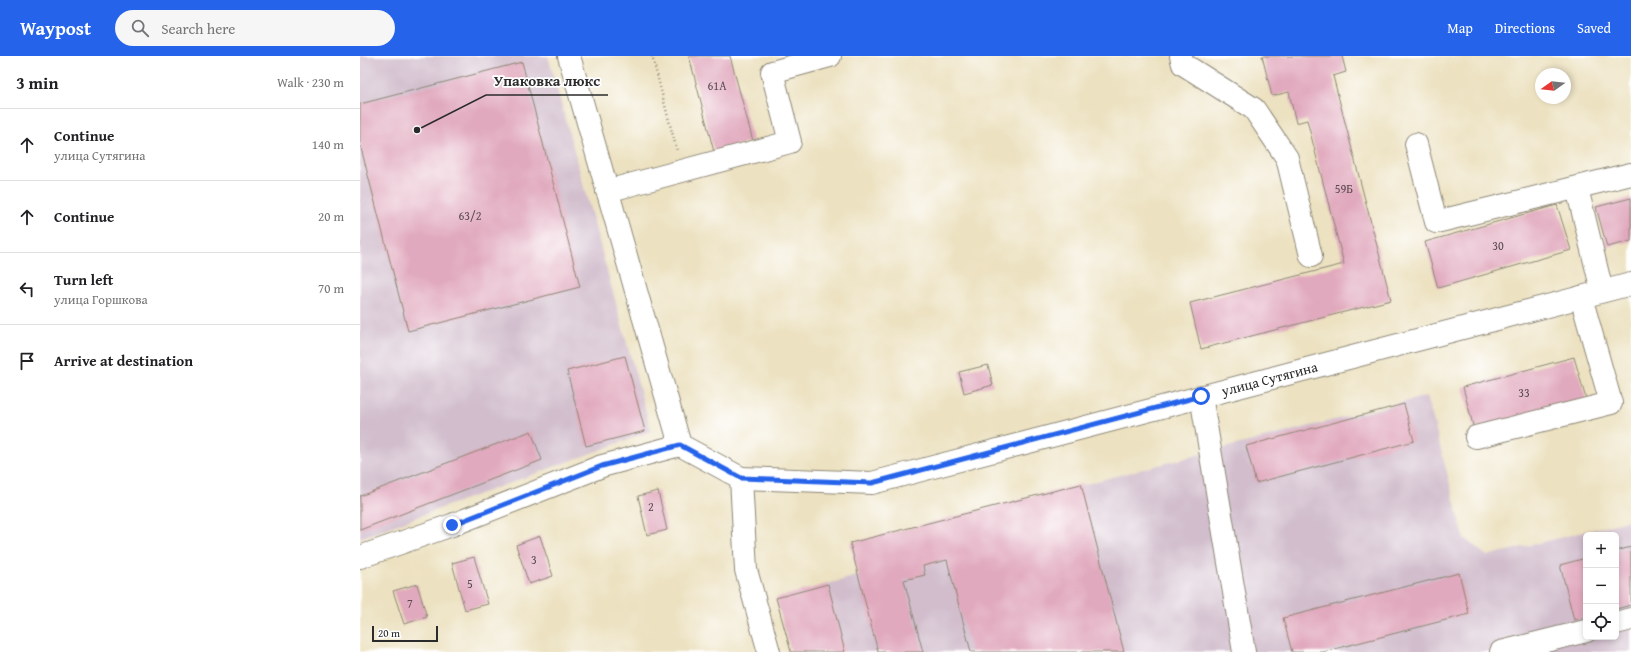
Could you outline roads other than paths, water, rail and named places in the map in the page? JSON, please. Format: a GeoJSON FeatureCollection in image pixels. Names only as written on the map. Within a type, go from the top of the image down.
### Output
{"type":"FeatureCollection","features":[{"type":"Feature","properties":{"kind":"street"},"geometry":{"type":"LineString","coordinates":[[569,56],[680,445]]}},
{"type":"Feature","properties":{"kind":"street"},"geometry":{"type":"LineString","coordinates":[[608,191],[790,142],[772,72],[830,56]]}},
{"type":"Feature","properties":{"kind":"street"},"geometry":{"type":"LineString","coordinates":[[1181,56],[1183,64],[1254,109],[1287,158],[1311,256]]}},
{"type":"Feature","properties":{"kind":"street"},"geometry":{"type":"LineString","coordinates":[[1416,144],[1436,222],[1631,174]]}},
{"type":"Feature","properties":{"kind":"street"},"geometry":{"type":"LineString","coordinates":[[1476,437],[1611,402],[1591,294],[1577,188]]}},
{"type":"Feature","properties":{"kind":"street","name":"улица Сутягина"},"geometry":{"type":"LineString","coordinates":[[741,478],[872,483],[1631,284]]}},
{"type":"Feature","properties":{"kind":"street"},"geometry":{"type":"LineString","coordinates":[[1201,396],[1244,652]]}},
{"type":"Feature","properties":{"kind":"street"},"geometry":{"type":"LineString","coordinates":[[360,557],[452,525],[602,466],[680,445],[741,478],[746,570],[769,652]]}},
{"type":"Feature","properties":{"kind":"street"},"geometry":{"type":"LineString","coordinates":[[1619,622],[1631,619]]}},
{"type":"Feature","properties":{"kind":"street"},"geometry":{"type":"LineString","coordinates":[[1501,652],[1583,632]]}},
{"type":"Feature","properties":{"kind":"place","name":"Упаковка люкс"},"geometry":{"type":"Point","coordinates":[417,130]}}]}
